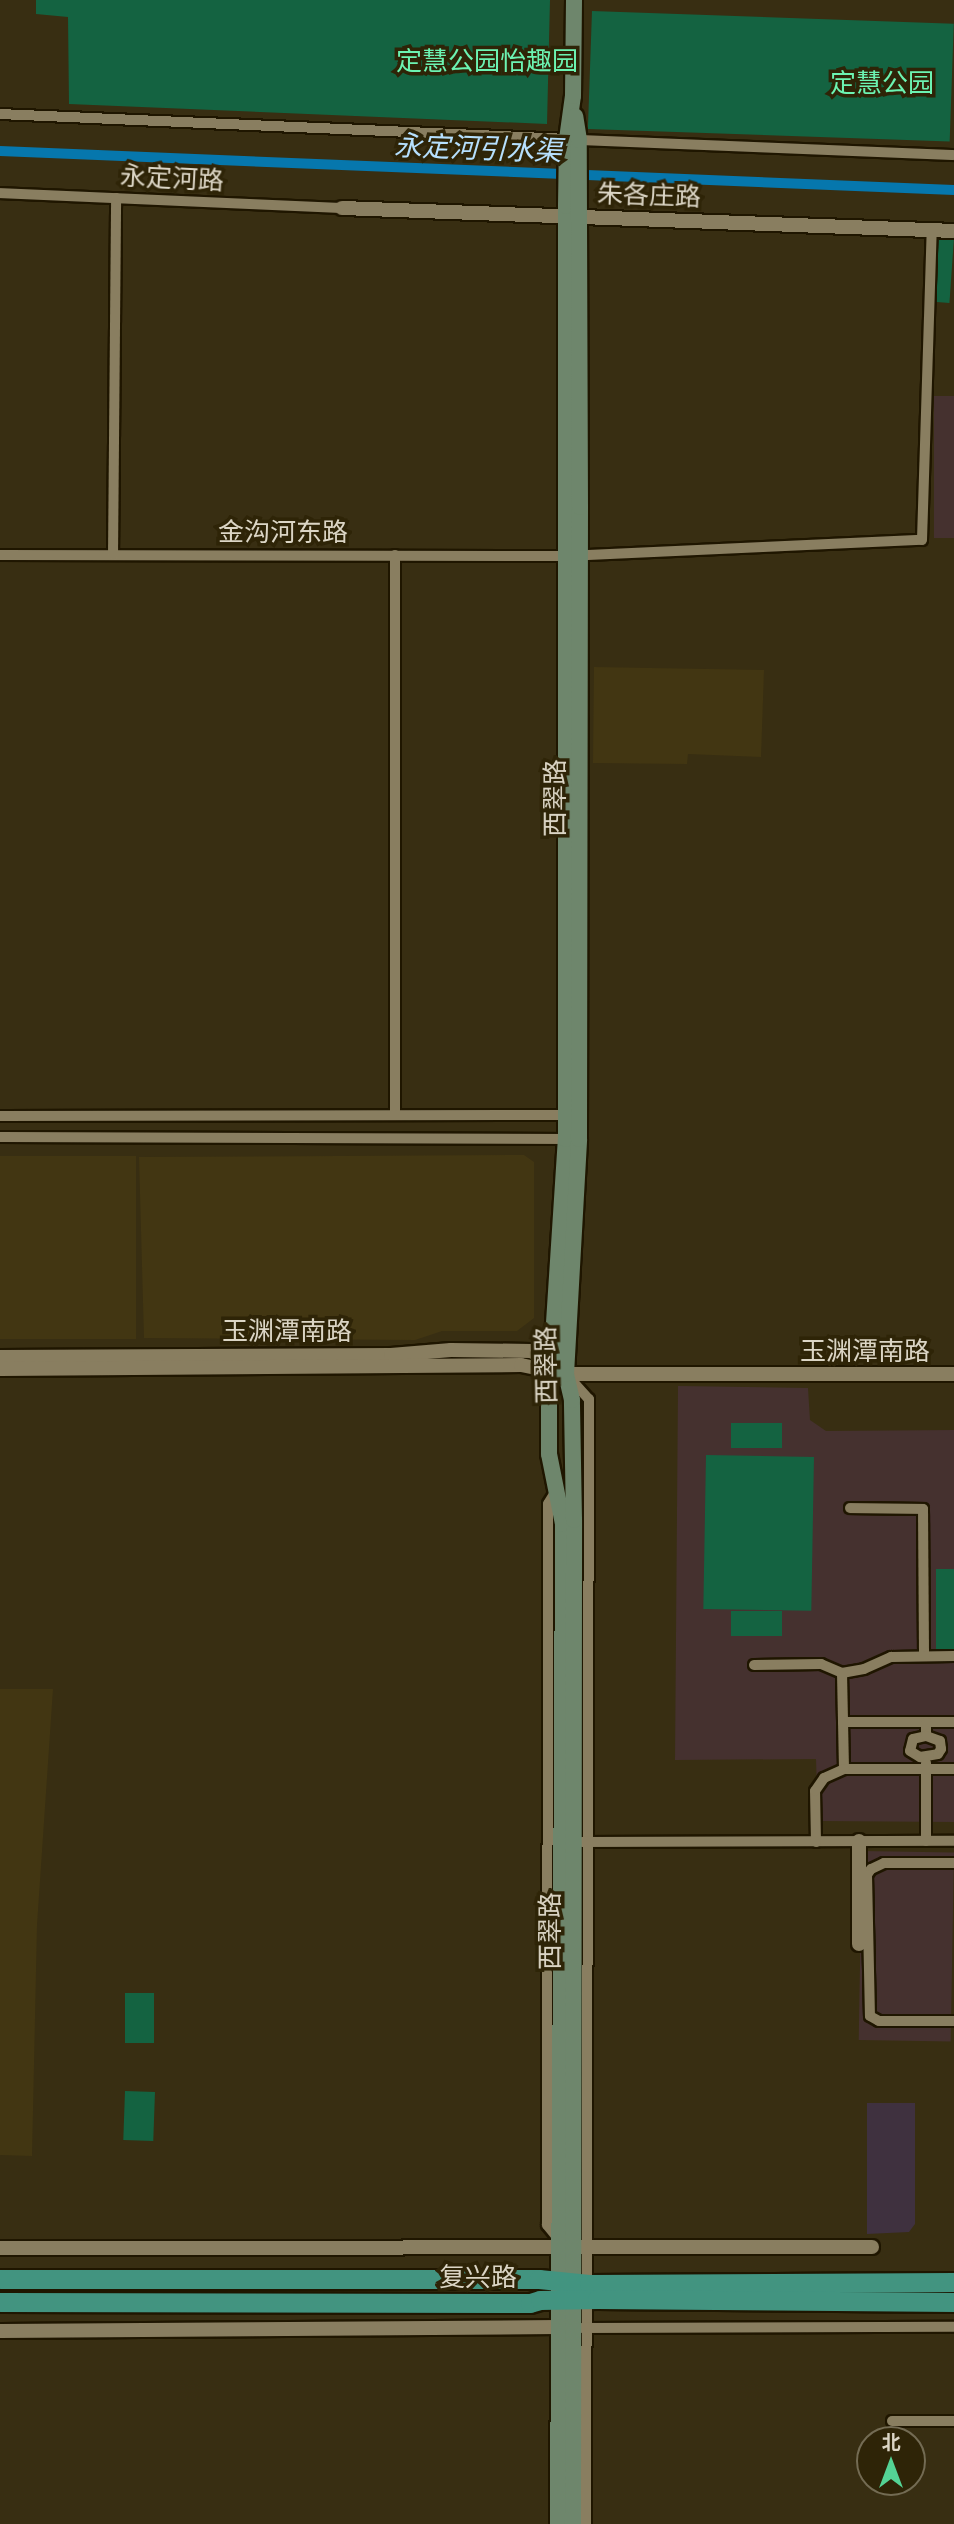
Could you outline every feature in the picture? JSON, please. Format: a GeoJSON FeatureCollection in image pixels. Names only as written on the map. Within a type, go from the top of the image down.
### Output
{"type":"FeatureCollection","features":[{"type":"Feature","properties":{"kind":"highway","name":"复兴路"},"geometry":{"type":"LineString","coordinates":[[0,2279],[539,2279],[574,2291],[954,2302]]}},
{"type":"Feature","properties":{"kind":"highway","name":"复兴路"},"geometry":{"type":"LineString","coordinates":[[0,2302],[530,2303],[574,2291],[954,2282]]}},
{"type":"Feature","properties":{"kind":"main road"},"geometry":{"type":"LineString","coordinates":[[573,144],[574,0]]}},
{"type":"Feature","properties":{"kind":"main road","name":"西翠路"},"geometry":{"type":"LineString","coordinates":[[573,144],[572,1139],[549,1454],[563,1524],[574,1842]]}},
{"type":"Feature","properties":{"kind":"main road","name":"西翠路"},"geometry":{"type":"LineString","coordinates":[[557,1369],[572,1400],[574,1520],[571,2246],[574,2291],[573,2524]]}},
{"type":"Feature","properties":{"kind":"main road","name":"西翠路"},"geometry":{"type":"LineString","coordinates":[[558,2524],[573,2328]]}},
{"type":"Feature","properties":{"kind":"street"},"geometry":{"type":"LineString","coordinates":[[0,114],[573,144],[954,155]]}},
{"type":"Feature","properties":{"kind":"street","name":"永定河路"},"geometry":{"type":"LineString","coordinates":[[0,192],[342,208]]}},
{"type":"Feature","properties":{"kind":"street"},"geometry":{"type":"LineString","coordinates":[[113,555],[116,198]]}},
{"type":"Feature","properties":{"kind":"street","name":"朱各庄路"},"geometry":{"type":"LineString","coordinates":[[342,208],[572,211],[954,231]]}},
{"type":"Feature","properties":{"kind":"street","name":"金沟河东路"},"geometry":{"type":"LineString","coordinates":[[0,555],[573,555],[922,540],[932,230]]}},
{"type":"Feature","properties":{"kind":"street"},"geometry":{"type":"LineString","coordinates":[[394,1114],[395,555]]}},
{"type":"Feature","properties":{"kind":"street"},"geometry":{"type":"LineString","coordinates":[[0,1116],[572,1115]]}},
{"type":"Feature","properties":{"kind":"street"},"geometry":{"type":"LineString","coordinates":[[0,1138],[572,1139]]}},
{"type":"Feature","properties":{"kind":"street","name":"玉渊潭南路"},"geometry":{"type":"LineString","coordinates":[[0,1357],[391,1356],[451,1350],[531,1351],[557,1369]]}},
{"type":"Feature","properties":{"kind":"street","name":"玉渊潭南路"},"geometry":{"type":"LineString","coordinates":[[0,1368],[521,1365],[557,1369],[954,1374]]}},
{"type":"Feature","properties":{"kind":"street"},"geometry":{"type":"LineString","coordinates":[[556,1491],[548,1504],[547,2225],[571,2246]]}},
{"type":"Feature","properties":{"kind":"street"},"geometry":{"type":"LineString","coordinates":[[850,1508],[923,1509],[924,1656]]}},
{"type":"Feature","properties":{"kind":"street"},"geometry":{"type":"LineString","coordinates":[[754,1665],[821,1664],[842,1673],[864,1669],[891,1657],[954,1656]]}},
{"type":"Feature","properties":{"kind":"street"},"geometry":{"type":"LineString","coordinates":[[842,1673],[844,1769]]}},
{"type":"Feature","properties":{"kind":"street"},"geometry":{"type":"LineString","coordinates":[[844,1722],[954,1722]]}},
{"type":"Feature","properties":{"kind":"street"},"geometry":{"type":"LineString","coordinates":[[926,1722],[926,1736]]}},
{"type":"Feature","properties":{"kind":"street"},"geometry":{"type":"LineString","coordinates":[[926,1736],[939,1740],[942,1749],[936,1756],[913,1754],[910,1746],[916,1737],[926,1736]]}},
{"type":"Feature","properties":{"kind":"street"},"geometry":{"type":"LineString","coordinates":[[926,1757],[926,1841]]}},
{"type":"Feature","properties":{"kind":"street"},"geometry":{"type":"LineString","coordinates":[[816,1842],[815,1791],[824,1778],[844,1769],[954,1769]]}},
{"type":"Feature","properties":{"kind":"street"},"geometry":{"type":"LineString","coordinates":[[859,1841],[859,1944]]}},
{"type":"Feature","properties":{"kind":"street"},"geometry":{"type":"LineString","coordinates":[[571,2246],[574,1842],[954,1841]]}},
{"type":"Feature","properties":{"kind":"street"},"geometry":{"type":"LineString","coordinates":[[954,1863],[884,1863],[871,1868],[867,1875],[870,2016],[879,2021],[954,2021]]}},
{"type":"Feature","properties":{"kind":"street","name":"复兴路"},"geometry":{"type":"LineString","coordinates":[[0,2248],[872,2247]]}},
{"type":"Feature","properties":{"kind":"street"},"geometry":{"type":"LineString","coordinates":[[574,2291],[573,2328],[586,2524]]}},
{"type":"Feature","properties":{"kind":"street","name":"复兴路"},"geometry":{"type":"LineString","coordinates":[[0,2330],[954,2327]]}},
{"type":"Feature","properties":{"kind":"street"},"geometry":{"type":"LineString","coordinates":[[892,2421],[954,2421]]}},
{"type":"Feature","properties":{"kind":"shaded area"},"geometry":{"type":"Polygon","coordinates":[[[934,396],[954,396],[954,538],[934,538],[934,396]]]}},
{"type":"Feature","properties":{"kind":"shaded area"},"geometry":{"type":"Polygon","coordinates":[[[594,667],[764,670],[761,757],[688,754],[687,764],[593,763],[594,667]]]}},
{"type":"Feature","properties":{"kind":"shaded area"},"geometry":{"type":"Polygon","coordinates":[[[524,1155],[534,1162],[534,1318],[517,1331],[442,1331],[415,1340],[144,1338],[139,1157],[524,1155]]]}},
{"type":"Feature","properties":{"kind":"shaded area"},"geometry":{"type":"Polygon","coordinates":[[[0,1156],[136,1156],[136,1339],[0,1339],[0,1156]]]}},
{"type":"Feature","properties":{"kind":"shaded area"},"geometry":{"type":"Polygon","coordinates":[[[678,1386],[808,1388],[810,1420],[826,1431],[954,1430],[954,1822],[818,1821],[816,1759],[675,1760],[678,1386]]]}},
{"type":"Feature","properties":{"kind":"shaded area"},"geometry":{"type":"Polygon","coordinates":[[[0,1689],[53,1689],[37,1925],[32,2156],[0,2155],[0,1689]]]}},
{"type":"Feature","properties":{"kind":"shaded area"},"geometry":{"type":"Polygon","coordinates":[[[862,1851],[954,1853],[951,2042],[859,2040],[862,1851]]]}},
{"type":"Feature","properties":{"kind":"shaded area"},"geometry":{"type":"Polygon","coordinates":[[[867,2103],[915,2103],[915,2224],[909,2232],[867,2234],[867,2103]]]}},
{"type":"Feature","properties":{"kind":"green space","name":"定慧公园怡趣园"},"geometry":{"type":"Polygon","coordinates":[[[36,0],[550,0],[547,124],[69,104],[68,17],[36,14],[36,0]]]}},
{"type":"Feature","properties":{"kind":"green space","name":"定慧公园"},"geometry":{"type":"Polygon","coordinates":[[[592,11],[954,24],[950,142],[588,129],[592,11]]]}},
{"type":"Feature","properties":{"kind":"green space"},"geometry":{"type":"Polygon","coordinates":[[[938,237],[954,238],[949,303],[933,302],[938,237]]]}},
{"type":"Feature","properties":{"kind":"green space"},"geometry":{"type":"Polygon","coordinates":[[[731,1423],[782,1423],[782,1448],[731,1448],[731,1423]]]}},
{"type":"Feature","properties":{"kind":"green space"},"geometry":{"type":"Polygon","coordinates":[[[706,1455],[814,1457],[811,1611],[703,1609],[706,1455]]]}},
{"type":"Feature","properties":{"kind":"green space"},"geometry":{"type":"Polygon","coordinates":[[[936,1569],[954,1569],[954,1654],[936,1654],[936,1569]]]}},
{"type":"Feature","properties":{"kind":"green space"},"geometry":{"type":"Polygon","coordinates":[[[731,1611],[782,1611],[782,1636],[731,1636],[731,1611]]]}},
{"type":"Feature","properties":{"kind":"green space"},"geometry":{"type":"Polygon","coordinates":[[[125,1993],[154,1993],[154,2043],[125,2043],[125,1993]]]}},
{"type":"Feature","properties":{"kind":"green space"},"geometry":{"type":"Polygon","coordinates":[[[125,2091],[155,2092],[153,2141],[123,2140],[125,2091]]]}},
{"type":"Feature","properties":{"kind":"waterway","name":"永定河引水渠"},"geometry":{"type":"LineString","coordinates":[[0,151],[954,190]]}}]}
